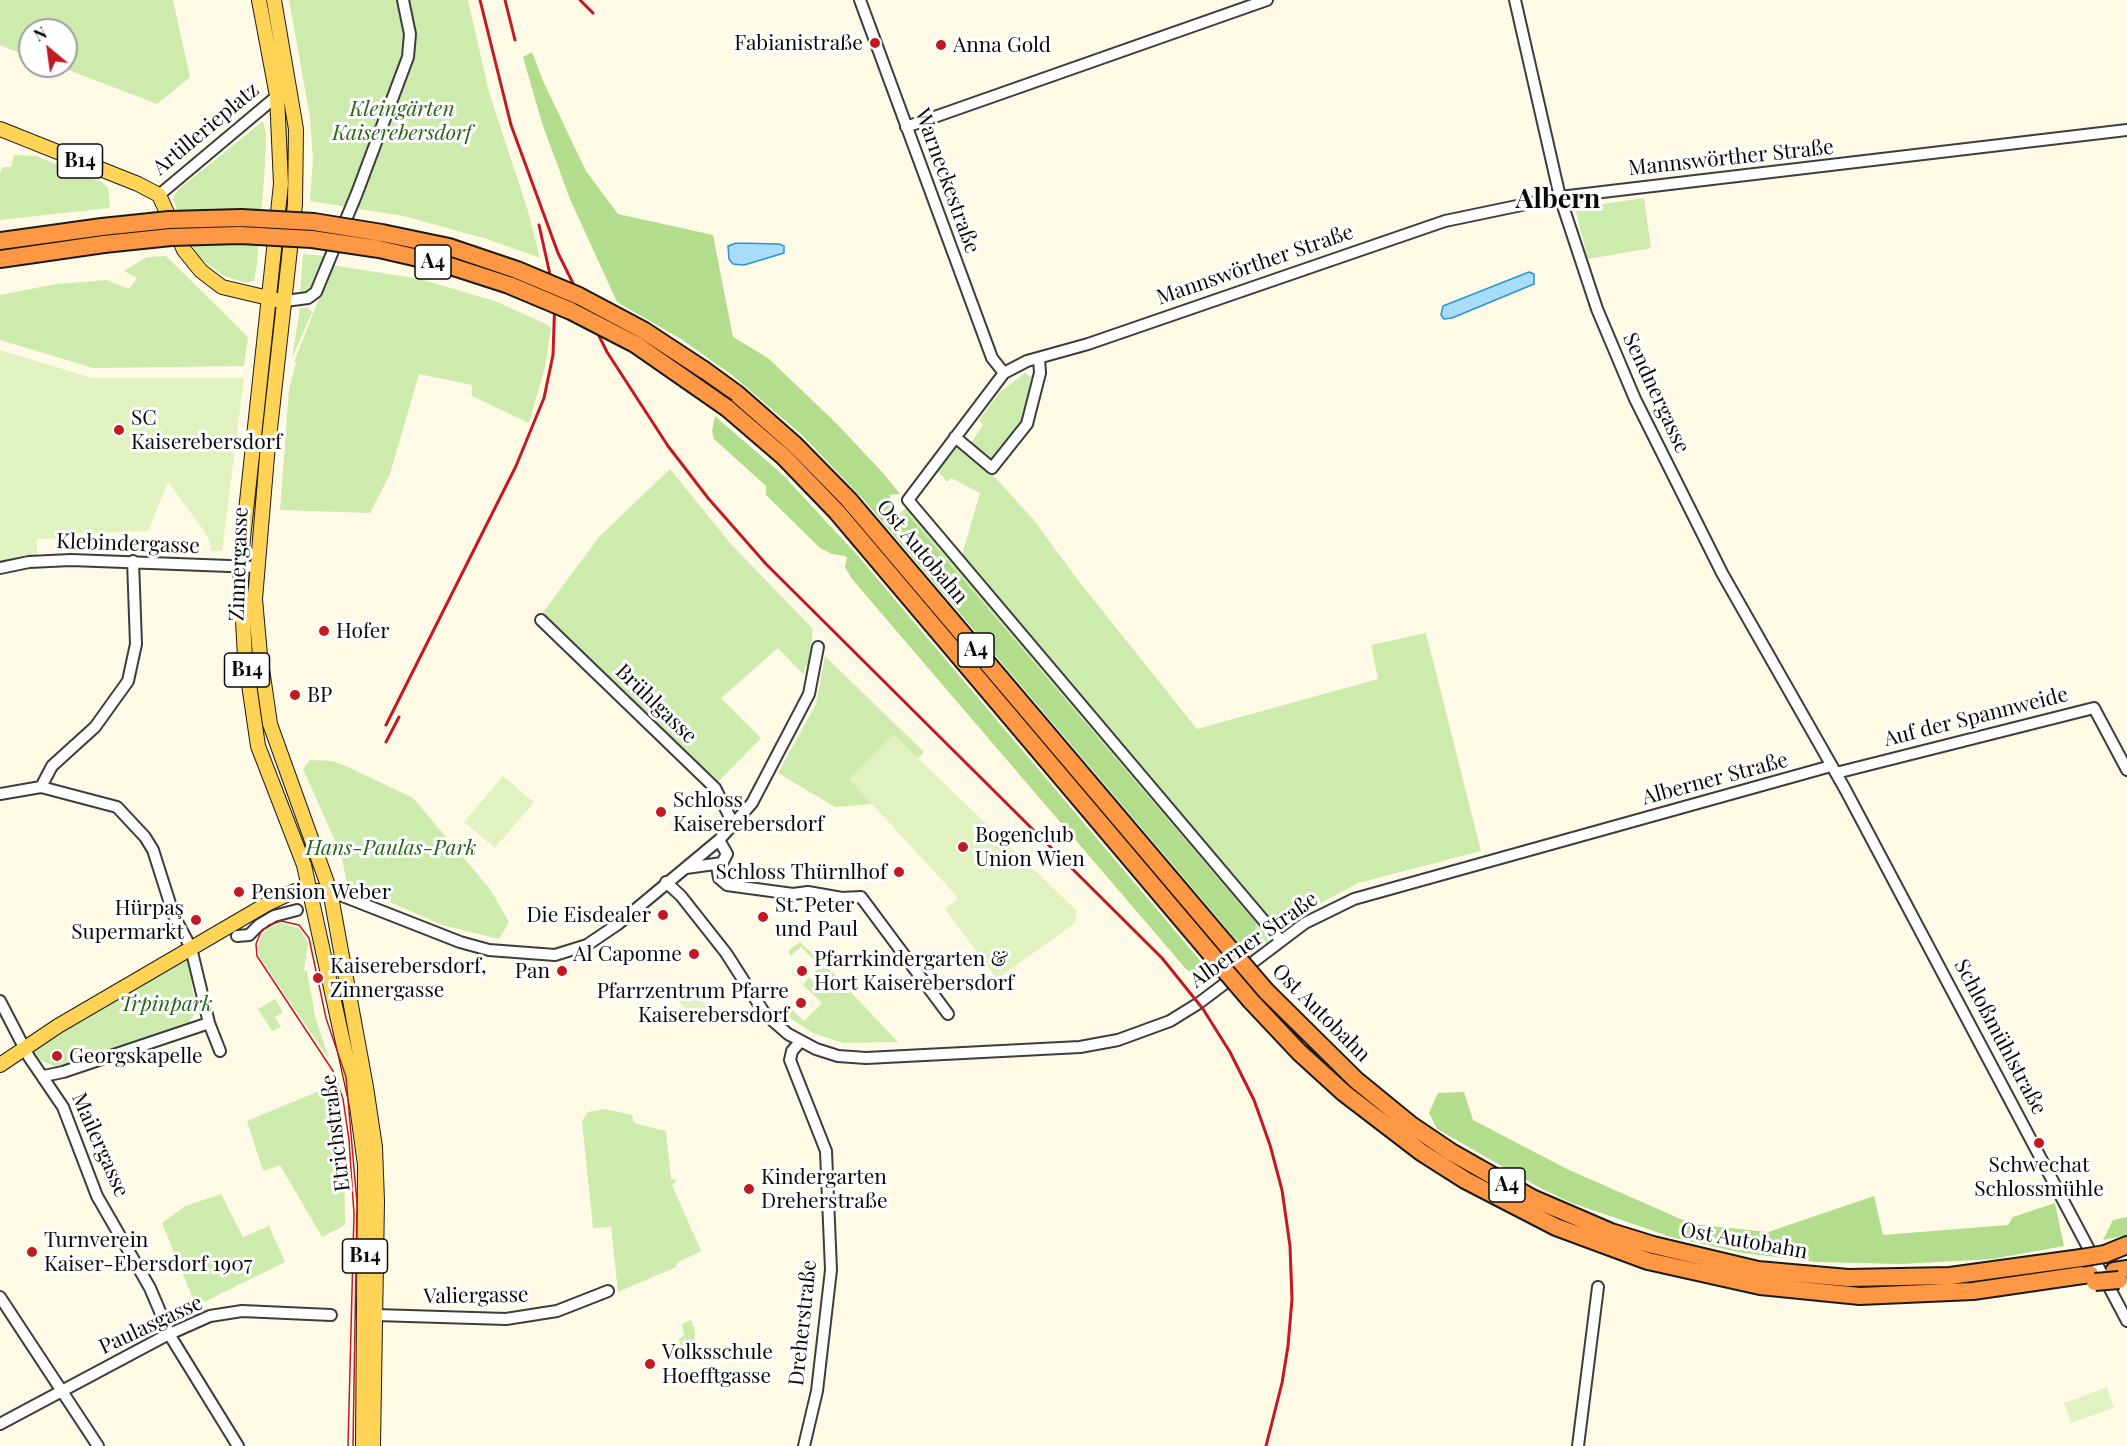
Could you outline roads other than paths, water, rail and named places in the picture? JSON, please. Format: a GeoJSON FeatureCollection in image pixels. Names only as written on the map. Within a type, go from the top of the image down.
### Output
{"type":"FeatureCollection","features":[{"type":"Feature","properties":{"kind":"highway","name":"Ost Autobahn"},"geometry":{"type":"LineString","coordinates":[[103,235],[170,220],[229,219],[314,222],[449,247],[517,270],[579,296],[643,330],[704,370],[737,394],[795,445],[849,500],[1266,991],[1356,1080],[1411,1125],[1451,1152],[1542,1202],[1611,1232],[1653,1245],[1758,1270],[1848,1278],[1950,1276],[2127,1251]]}},
{"type":"Feature","properties":{"kind":"highway","name":"A4"},"geometry":{"type":"LineString","coordinates":[[0,241],[103,235]]}},
{"type":"Feature","properties":{"kind":"highway","name":"A4"},"geometry":{"type":"LineString","coordinates":[[0,259],[103,235]]}},
{"type":"Feature","properties":{"kind":"highway","name":"Ost Autobahn"},"geometry":{"type":"LineString","coordinates":[[103,235],[276,237],[379,249],[444,264],[509,285],[571,311],[634,345],[727,408],[784,458],[837,512],[1251,1001],[1299,1052],[1344,1093],[1403,1140],[1465,1180],[1509,1204],[1607,1247],[1697,1274],[1809,1293],[1870,1296],[1937,1294],[2052,1280],[2122,1275]]}},
{"type":"Feature","properties":{"kind":"highway"},"geometry":{"type":"LineString","coordinates":[[2105,1254],[2127,1245]]}},
{"type":"Feature","properties":{"kind":"main road"},"geometry":{"type":"LineString","coordinates":[[259,0],[284,95]]}},
{"type":"Feature","properties":{"kind":"main road"},"geometry":{"type":"LineString","coordinates":[[274,0],[284,95]]}},
{"type":"Feature","properties":{"kind":"main road","name":"Artillerieplatz"},"geometry":{"type":"LineString","coordinates":[[270,299],[281,184],[284,95]]}},
{"type":"Feature","properties":{"kind":"main road","name":"Artillerieplatz"},"geometry":{"type":"LineString","coordinates":[[159,195],[184,250],[201,271],[222,287],[285,301],[296,204],[296,129],[284,95]]}},
{"type":"Feature","properties":{"kind":"main road","name":"B14"},"geometry":{"type":"LineString","coordinates":[[0,129],[138,184],[159,195]]}},
{"type":"Feature","properties":{"kind":"main road","name":"Zinnergasse"},"geometry":{"type":"LineString","coordinates":[[270,299],[240,567],[245,657],[258,746],[301,854],[310,890]]}},
{"type":"Feature","properties":{"kind":"main road","name":"Zinnergasse"},"geometry":{"type":"LineString","coordinates":[[285,301],[256,567],[260,655],[270,724],[330,891]]}},
{"type":"Feature","properties":{"kind":"main road"},"geometry":{"type":"LineString","coordinates":[[0,1065],[191,948],[286,894],[310,890],[330,891]]}},
{"type":"Feature","properties":{"kind":"main road","name":"Etrichstraße"},"geometry":{"type":"LineString","coordinates":[[310,890],[350,1067],[365,1165],[363,1446]]}},
{"type":"Feature","properties":{"kind":"main road","name":"Etrichstraße"},"geometry":{"type":"LineString","coordinates":[[330,891],[375,1147],[377,1201],[373,1446]]}},
{"type":"Feature","properties":{"kind":"street"},"geometry":{"type":"LineString","coordinates":[[285,301],[308,298],[316,292],[357,193],[408,57],[410,34],[403,0]]}},
{"type":"Feature","properties":{"kind":"street","name":"Warneckestraße"},"geometry":{"type":"LineString","coordinates":[[860,0],[992,358],[1004,373]]}},
{"type":"Feature","properties":{"kind":"street"},"geometry":{"type":"LineString","coordinates":[[906,127],[1267,0]]}},
{"type":"Feature","properties":{"kind":"street","name":"Sendnergasse"},"geometry":{"type":"LineString","coordinates":[[1515,0],[1560,197],[1597,309],[1635,399],[1722,573],[1833,769]]}},
{"type":"Feature","properties":{"kind":"street","name":"Artillerieplatz"},"geometry":{"type":"LineString","coordinates":[[159,195],[284,95]]}},
{"type":"Feature","properties":{"kind":"street","name":"Mannswörther Straße"},"geometry":{"type":"LineString","coordinates":[[1281,941],[908,500],[1004,373],[1039,358],[1088,344],[1445,221],[1560,197],[2127,130]]}},
{"type":"Feature","properties":{"kind":"street"},"geometry":{"type":"LineString","coordinates":[[955,437],[992,468],[1027,424],[1040,374],[1039,358]]}},
{"type":"Feature","properties":{"kind":"street"},"geometry":{"type":"LineString","coordinates":[[41,787],[52,766],[95,727],[128,681],[136,644],[133,561]]}},
{"type":"Feature","properties":{"kind":"street","name":"Klebindergasse"},"geometry":{"type":"LineString","coordinates":[[0,568],[29,562],[133,561],[256,567]]}},
{"type":"Feature","properties":{"kind":"street","name":"Brühlgasse"},"geometry":{"type":"LineString","coordinates":[[541,620],[715,788],[733,823]]}},
{"type":"Feature","properties":{"kind":"street"},"geometry":{"type":"LineString","coordinates":[[330,891],[472,946],[555,955],[587,945],[609,931],[719,840],[752,803],[809,694],[818,647]]}},
{"type":"Feature","properties":{"kind":"street","name":"Auf der Spannweide"},"geometry":{"type":"LineString","coordinates":[[1833,769],[2094,708],[2127,770]]}},
{"type":"Feature","properties":{"kind":"street","name":"Alberner Straße"},"geometry":{"type":"LineString","coordinates":[[800,1042],[838,1056],[866,1058],[1080,1047],[1108,1043],[1138,1035],[1185,1013],[1321,914],[1368,894],[1833,769]]}},
{"type":"Feature","properties":{"kind":"street","name":"Schloßmühlstraße"},"geometry":{"type":"LineString","coordinates":[[1833,769],[2127,1321]]}},
{"type":"Feature","properties":{"kind":"street"},"geometry":{"type":"LineString","coordinates":[[0,794],[41,787],[117,807],[145,837],[153,850],[174,916],[191,948],[209,1023],[220,1051]]}},
{"type":"Feature","properties":{"kind":"street"},"geometry":{"type":"LineString","coordinates":[[686,868],[717,866],[726,859],[727,854],[719,840]]}},
{"type":"Feature","properties":{"kind":"street"},"geometry":{"type":"LineString","coordinates":[[717,866],[719,878],[727,885],[793,894],[808,892],[842,898],[861,897],[948,1014]]}},
{"type":"Feature","properties":{"kind":"street"},"geometry":{"type":"LineString","coordinates":[[666,882],[681,896],[726,953],[765,1014],[800,1042]]}},
{"type":"Feature","properties":{"kind":"street"},"geometry":{"type":"LineString","coordinates":[[237,936],[249,935],[259,925],[274,916],[297,908],[313,919]]}},
{"type":"Feature","properties":{"kind":"street","name":"Mailergasse"},"geometry":{"type":"LineString","coordinates":[[0,1001],[63,1107],[98,1196],[150,1288],[168,1331],[238,1446]]}},
{"type":"Feature","properties":{"kind":"street"},"geometry":{"type":"LineString","coordinates":[[44,1076],[63,1072],[209,1023]]}},
{"type":"Feature","properties":{"kind":"street","name":"Dreherstraße"},"geometry":{"type":"LineString","coordinates":[[800,1042],[792,1051],[790,1060],[826,1151],[831,1270],[817,1391],[804,1446]]}},
{"type":"Feature","properties":{"kind":"street"},"geometry":{"type":"LineString","coordinates":[[1578,1446],[1599,1287]]}},
{"type":"Feature","properties":{"kind":"street","name":"Valiergasse"},"geometry":{"type":"LineString","coordinates":[[376,1315],[506,1319],[558,1311],[608,1291]]}},
{"type":"Feature","properties":{"kind":"street"},"geometry":{"type":"LineString","coordinates":[[0,1297],[98,1446]]}},
{"type":"Feature","properties":{"kind":"street","name":"Paulasgasse"},"geometry":{"type":"LineString","coordinates":[[0,1424],[168,1331],[210,1316],[242,1311],[331,1315]]}},
{"type":"Feature","properties":{"kind":"water"},"geometry":{"type":"Polygon","coordinates":[[[736,243],[779,244],[784,246],[784,253],[744,265],[733,264],[729,259],[728,246],[736,243]]]}},
{"type":"Feature","properties":{"kind":"water"},"geometry":{"type":"Polygon","coordinates":[[[1529,272],[1534,274],[1534,284],[1452,318],[1444,319],[1441,315],[1443,306],[1529,272]]]}},
{"type":"Feature","properties":{"kind":"tram line"},"geometry":{"type":"LineString","coordinates":[[348,1446],[354,1214],[349,1140],[343,1099],[333,1071],[257,956],[256,944],[261,932],[269,925],[281,921],[299,925],[309,938],[326,1018],[346,1077],[357,1203],[353,1446]]}},
{"type":"Feature","properties":{"kind":"railway"},"geometry":{"type":"LineString","coordinates":[[480,0],[511,125],[558,253],[607,352],[668,446],[708,498],[766,564],[1162,958],[1203,1009],[1230,1052],[1254,1100],[1270,1145],[1282,1190],[1290,1246],[1292,1299],[1288,1346],[1282,1383],[1266,1446]]}},
{"type":"Feature","properties":{"kind":"railway"},"geometry":{"type":"LineString","coordinates":[[505,0],[515,40]]}},
{"type":"Feature","properties":{"kind":"railway"},"geometry":{"type":"LineString","coordinates":[[580,0],[593,13]]}},
{"type":"Feature","properties":{"kind":"railway"},"geometry":{"type":"LineString","coordinates":[[386,725],[516,466],[544,398],[553,355],[555,297],[539,225]]}},
{"type":"Feature","properties":{"kind":"railway"},"geometry":{"type":"LineString","coordinates":[[386,742],[399,717]]}},
{"type":"Feature","properties":{"kind":"place","name":"Fabianistraße"},"geometry":{"type":"Point","coordinates":[875,43]}},
{"type":"Feature","properties":{"kind":"place","name":"Anna Gold"},"geometry":{"type":"Point","coordinates":[941,45]}},
{"type":"Feature","properties":{"kind":"place","name":"SC Kaiserebersdorf"},"geometry":{"type":"Point","coordinates":[119,430]}},
{"type":"Feature","properties":{"kind":"place","name":"Hofer"},"geometry":{"type":"Point","coordinates":[324,631]}},
{"type":"Feature","properties":{"kind":"place","name":"BP"},"geometry":{"type":"Point","coordinates":[295,695]}},
{"type":"Feature","properties":{"kind":"place","name":"Schloss Kaiserebersdorf"},"geometry":{"type":"Point","coordinates":[661,812]}},
{"type":"Feature","properties":{"kind":"place","name":"Bogenclub Union Wien"},"geometry":{"type":"Point","coordinates":[963,847]}},
{"type":"Feature","properties":{"kind":"place","name":"Schloss Thürnlhof"},"geometry":{"type":"Point","coordinates":[899,872]}},
{"type":"Feature","properties":{"kind":"place","name":"Pension Weber"},"geometry":{"type":"Point","coordinates":[239,892]}},
{"type":"Feature","properties":{"kind":"place","name":"Die Eisdealer"},"geometry":{"type":"Point","coordinates":[663,915]}},
{"type":"Feature","properties":{"kind":"place","name":"St. Peter und Paul"},"geometry":{"type":"Point","coordinates":[763,917]}},
{"type":"Feature","properties":{"kind":"place","name":"Hürpaş Supermarkt"},"geometry":{"type":"Point","coordinates":[196,920]}},
{"type":"Feature","properties":{"kind":"place","name":"Al Caponne"},"geometry":{"type":"Point","coordinates":[694,954]}},
{"type":"Feature","properties":{"kind":"place","name":"Pan"},"geometry":{"type":"Point","coordinates":[562,971]}},
{"type":"Feature","properties":{"kind":"place","name":"Pfarrkindergarten & Hort Kaiserebersdorf"},"geometry":{"type":"Point","coordinates":[802,971]}},
{"type":"Feature","properties":{"kind":"place","name":"Kaiserebersdorf, Zinnergasse"},"geometry":{"type":"Point","coordinates":[318,978]}},
{"type":"Feature","properties":{"kind":"place","name":"Pfarrzentrum Pfarre Kaiserebersdorf"},"geometry":{"type":"Point","coordinates":[801,1003]}},
{"type":"Feature","properties":{"kind":"place","name":"Georgskapelle"},"geometry":{"type":"Point","coordinates":[57,1056]}},
{"type":"Feature","properties":{"kind":"place","name":"Schwechat Schlossmühle"},"geometry":{"type":"Point","coordinates":[2039,1143]}},
{"type":"Feature","properties":{"kind":"place","name":"Kindergarten Dreherstraße"},"geometry":{"type":"Point","coordinates":[749,1189]}},
{"type":"Feature","properties":{"kind":"place","name":"Turnverein Kaiser-Ebersdorf 1907"},"geometry":{"type":"Point","coordinates":[32,1252]}},
{"type":"Feature","properties":{"kind":"place","name":"Volksschule Hoefftgasse"},"geometry":{"type":"Point","coordinates":[650,1364]}},
{"type":"Feature","properties":{"kind":"district","name":"Albern"},"geometry":{"type":"Point","coordinates":[1558,200]}},
{"type":"Feature","properties":{"kind":"park label","name":"Kleingärten Kaiserebersdorf"},"geometry":{"type":"Point","coordinates":[402,121]}},
{"type":"Feature","properties":{"kind":"park label","name":"Hans-Paulas-Park"},"geometry":{"type":"Point","coordinates":[391,848]}},
{"type":"Feature","properties":{"kind":"park label","name":"Trpinpark"},"geometry":{"type":"Point","coordinates":[166,1004]}}]}
